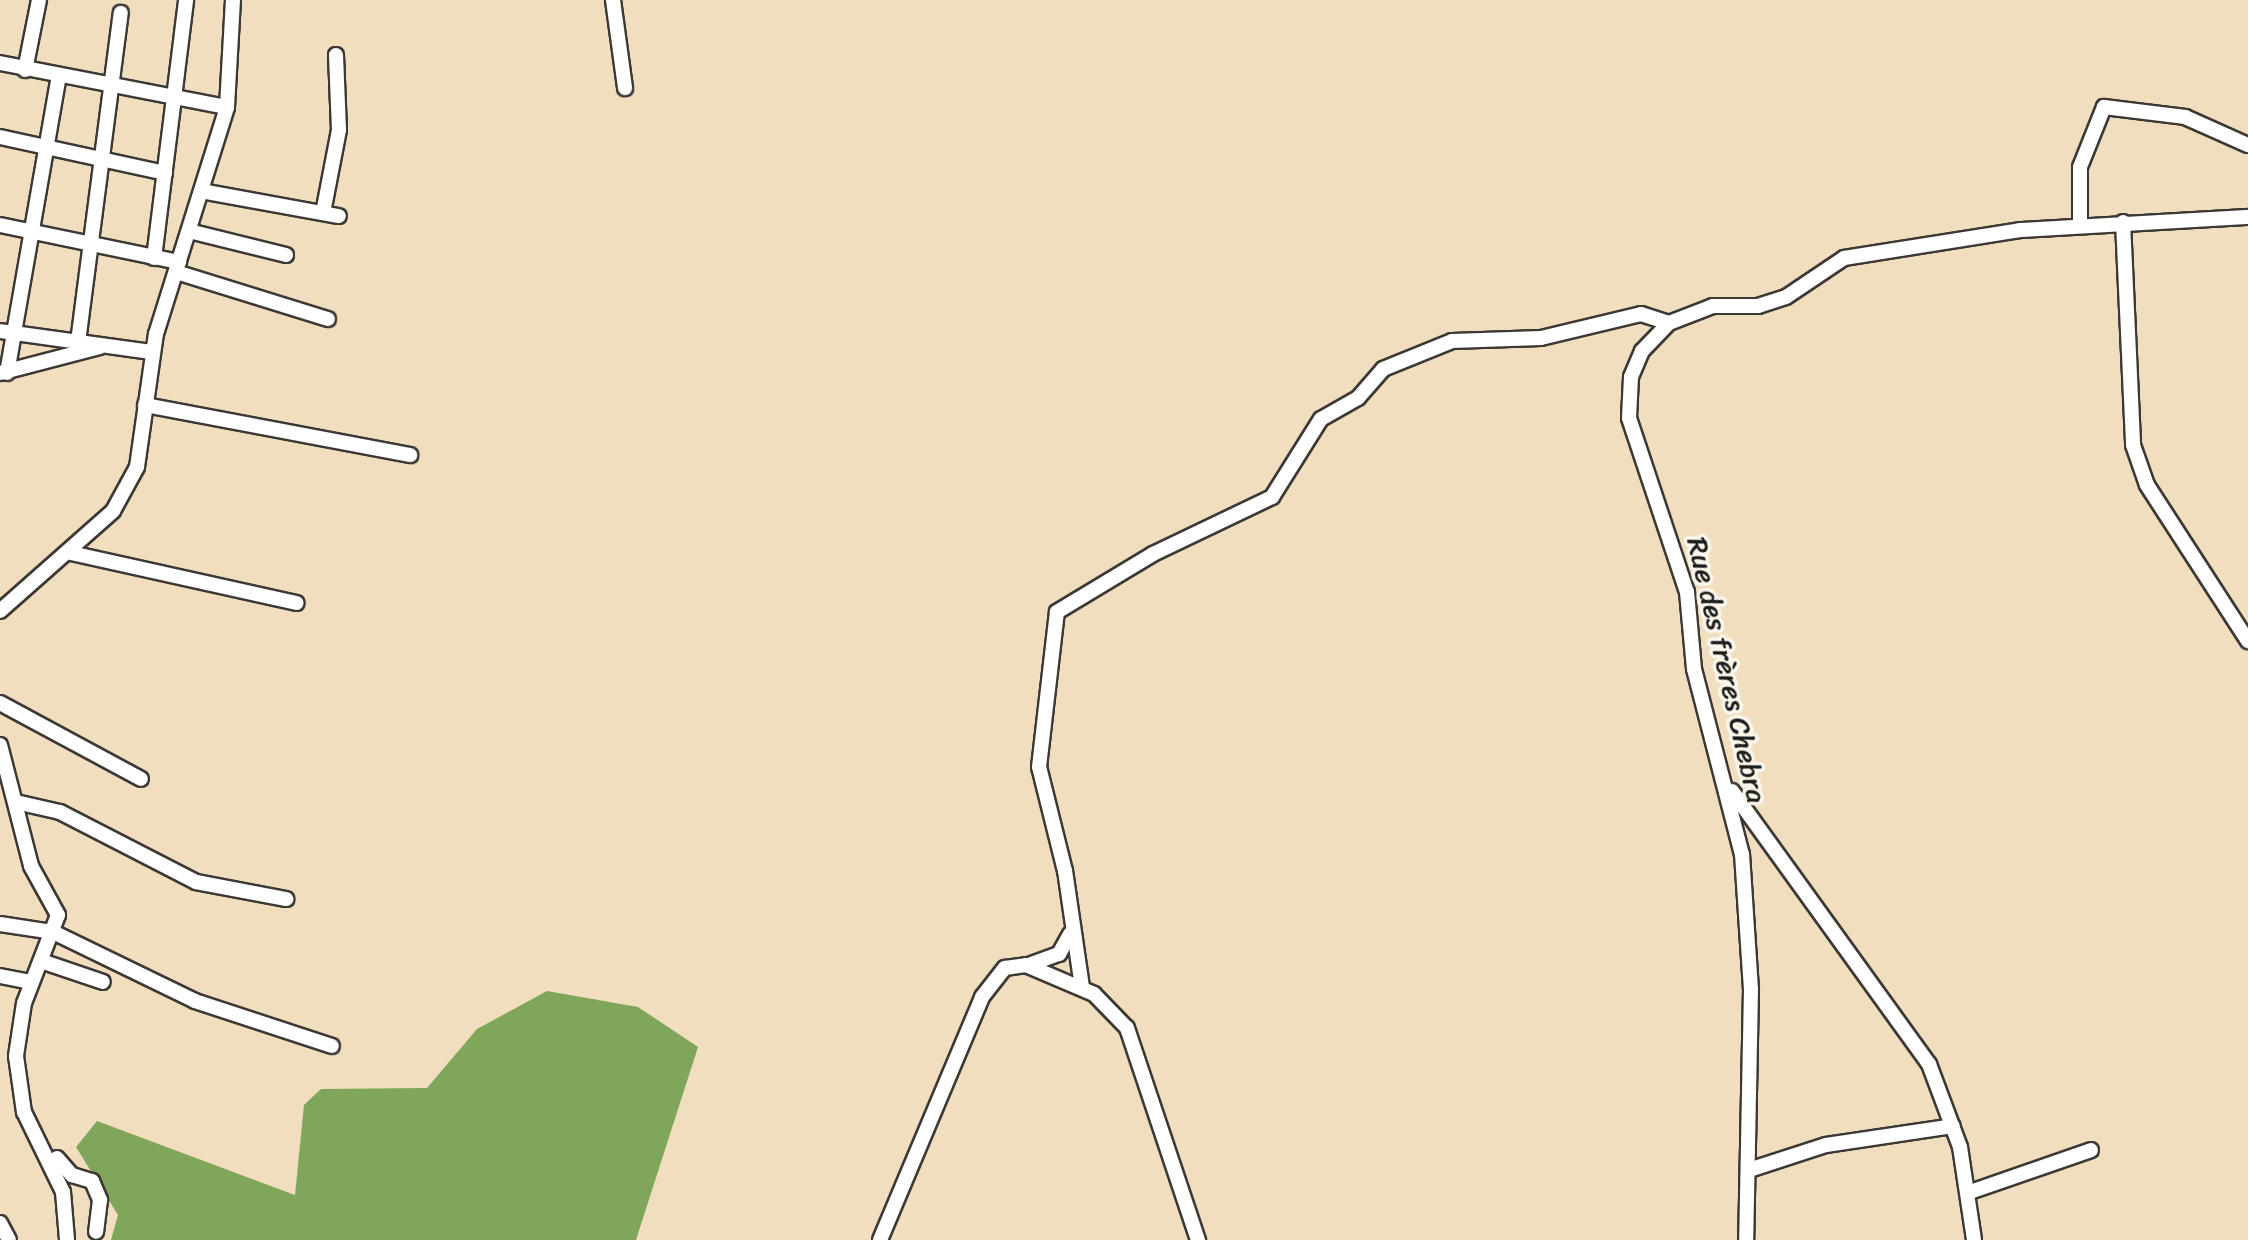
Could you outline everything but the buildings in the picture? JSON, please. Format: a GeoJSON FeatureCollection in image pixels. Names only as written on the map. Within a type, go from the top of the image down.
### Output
{"type":"FeatureCollection","features":[{"type":"Feature","properties":{"kind":"street"},"geometry":{"type":"LineString","coordinates":[[25,70],[39,0]]}},
{"type":"Feature","properties":{"kind":"street"},"geometry":{"type":"LineString","coordinates":[[154,258],[186,0]]}},
{"type":"Feature","properties":{"kind":"street"},"geometry":{"type":"LineString","coordinates":[[0,611],[71,553],[126,493],[145,405],[152,352],[227,107],[233,0]]}},
{"type":"Feature","properties":{"kind":"street"},"geometry":{"type":"LineString","coordinates":[[613,0],[625,88]]}},
{"type":"Feature","properties":{"kind":"street"},"geometry":{"type":"LineString","coordinates":[[78,342],[88,242],[102,162],[121,13]]}},
{"type":"Feature","properties":{"kind":"street"},"geometry":{"type":"LineString","coordinates":[[323,213],[339,130],[336,55]]}},
{"type":"Feature","properties":{"kind":"street"},"geometry":{"type":"LineString","coordinates":[[0,63],[173,100],[227,107]]}},
{"type":"Feature","properties":{"kind":"street"},"geometry":{"type":"LineString","coordinates":[[59,76],[35,232],[7,332],[3,373],[104,345]]}},
{"type":"Feature","properties":{"kind":"street"},"geometry":{"type":"LineString","coordinates":[[2080,225],[2080,167],[2104,107],[2185,117],[2248,145]]}},
{"type":"Feature","properties":{"kind":"street"},"geometry":{"type":"LineString","coordinates":[[1,140],[165,173]]}},
{"type":"Feature","properties":{"kind":"street"},"geometry":{"type":"LineString","coordinates":[[201,191],[339,216]]}},
{"type":"Feature","properties":{"kind":"street"},"geometry":{"type":"LineString","coordinates":[[1082,987],[1070,934],[1065,871],[1039,767],[1057,612],[1153,554],[1272,497],[1321,419],[1408,357],[1452,341],[1541,338],[1641,314],[1669,323],[1713,306],[1758,306],[1786,297],[1844,258],[2080,225],[2248,217]]}},
{"type":"Feature","properties":{"kind":"street"},"geometry":{"type":"LineString","coordinates":[[2123,222],[2133,445],[2147,485],[2248,641]]}},
{"type":"Feature","properties":{"kind":"street"},"geometry":{"type":"LineString","coordinates":[[0,225],[154,258],[328,319]]}},
{"type":"Feature","properties":{"kind":"street"},"geometry":{"type":"LineString","coordinates":[[189,231],[286,255]]}},
{"type":"Feature","properties":{"kind":"street","name":"Rue des frères Chebra"},"geometry":{"type":"LineString","coordinates":[[1669,323],[1642,351],[1631,377],[1629,418],[1687,592],[1694,669],[1730,788],[1742,854],[1752,1169],[1746,1240]]}},
{"type":"Feature","properties":{"kind":"street"},"geometry":{"type":"LineString","coordinates":[[7,332],[152,352]]}},
{"type":"Feature","properties":{"kind":"street"},"geometry":{"type":"LineString","coordinates":[[145,405],[410,455]]}},
{"type":"Feature","properties":{"kind":"street"},"geometry":{"type":"LineString","coordinates":[[71,553],[297,603]]}},
{"type":"Feature","properties":{"kind":"street"},"geometry":{"type":"LineString","coordinates":[[0,703],[141,779]]}},
{"type":"Feature","properties":{"kind":"street"},"geometry":{"type":"LineString","coordinates":[[0,745],[31,866],[58,915],[44,962],[31,982],[18,1086],[63,1192],[67,1240]]}},
{"type":"Feature","properties":{"kind":"street"},"geometry":{"type":"LineString","coordinates":[[1730,788],[1929,1064],[1953,1126],[1970,1192],[1974,1240]]}},
{"type":"Feature","properties":{"kind":"street"},"geometry":{"type":"LineString","coordinates":[[16,802],[60,812],[196,882],[286,899]]}},
{"type":"Feature","properties":{"kind":"street"},"geometry":{"type":"LineString","coordinates":[[1742,854],[1770,843]]}},
{"type":"Feature","properties":{"kind":"street"},"geometry":{"type":"LineString","coordinates":[[0,924],[53,932],[195,1001],[332,1046]]}},
{"type":"Feature","properties":{"kind":"street"},"geometry":{"type":"LineString","coordinates":[[880,1240],[982,997],[1005,968],[1059,954],[1070,934]]}},
{"type":"Feature","properties":{"kind":"street"},"geometry":{"type":"LineString","coordinates":[[44,962],[103,982]]}},
{"type":"Feature","properties":{"kind":"street"},"geometry":{"type":"LineString","coordinates":[[1026,965],[1082,987],[1127,1028],[1198,1240]]}},
{"type":"Feature","properties":{"kind":"street"},"geometry":{"type":"LineString","coordinates":[[0,976],[31,982]]}},
{"type":"Feature","properties":{"kind":"street"},"geometry":{"type":"LineString","coordinates":[[1752,1169],[1826,1145],[1953,1126]]}},
{"type":"Feature","properties":{"kind":"street"},"geometry":{"type":"LineString","coordinates":[[45,1149],[72,1175],[92,1181],[100,1200],[96,1232]]}},
{"type":"Feature","properties":{"kind":"street"},"geometry":{"type":"LineString","coordinates":[[1970,1192],[2091,1150]]}},
{"type":"Feature","properties":{"kind":"street"},"geometry":{"type":"LineString","coordinates":[[0,1223],[9,1240]]}},
{"type":"Feature","properties":{"kind":"green space"},"geometry":{"type":"Polygon","coordinates":[[[547,991],[638,1007],[698,1047],[636,1240],[111,1240],[118,1215],[76,1147],[97,1121],[295,1195],[304,1105],[321,1089],[427,1088],[477,1029],[547,991]]]}}]}
